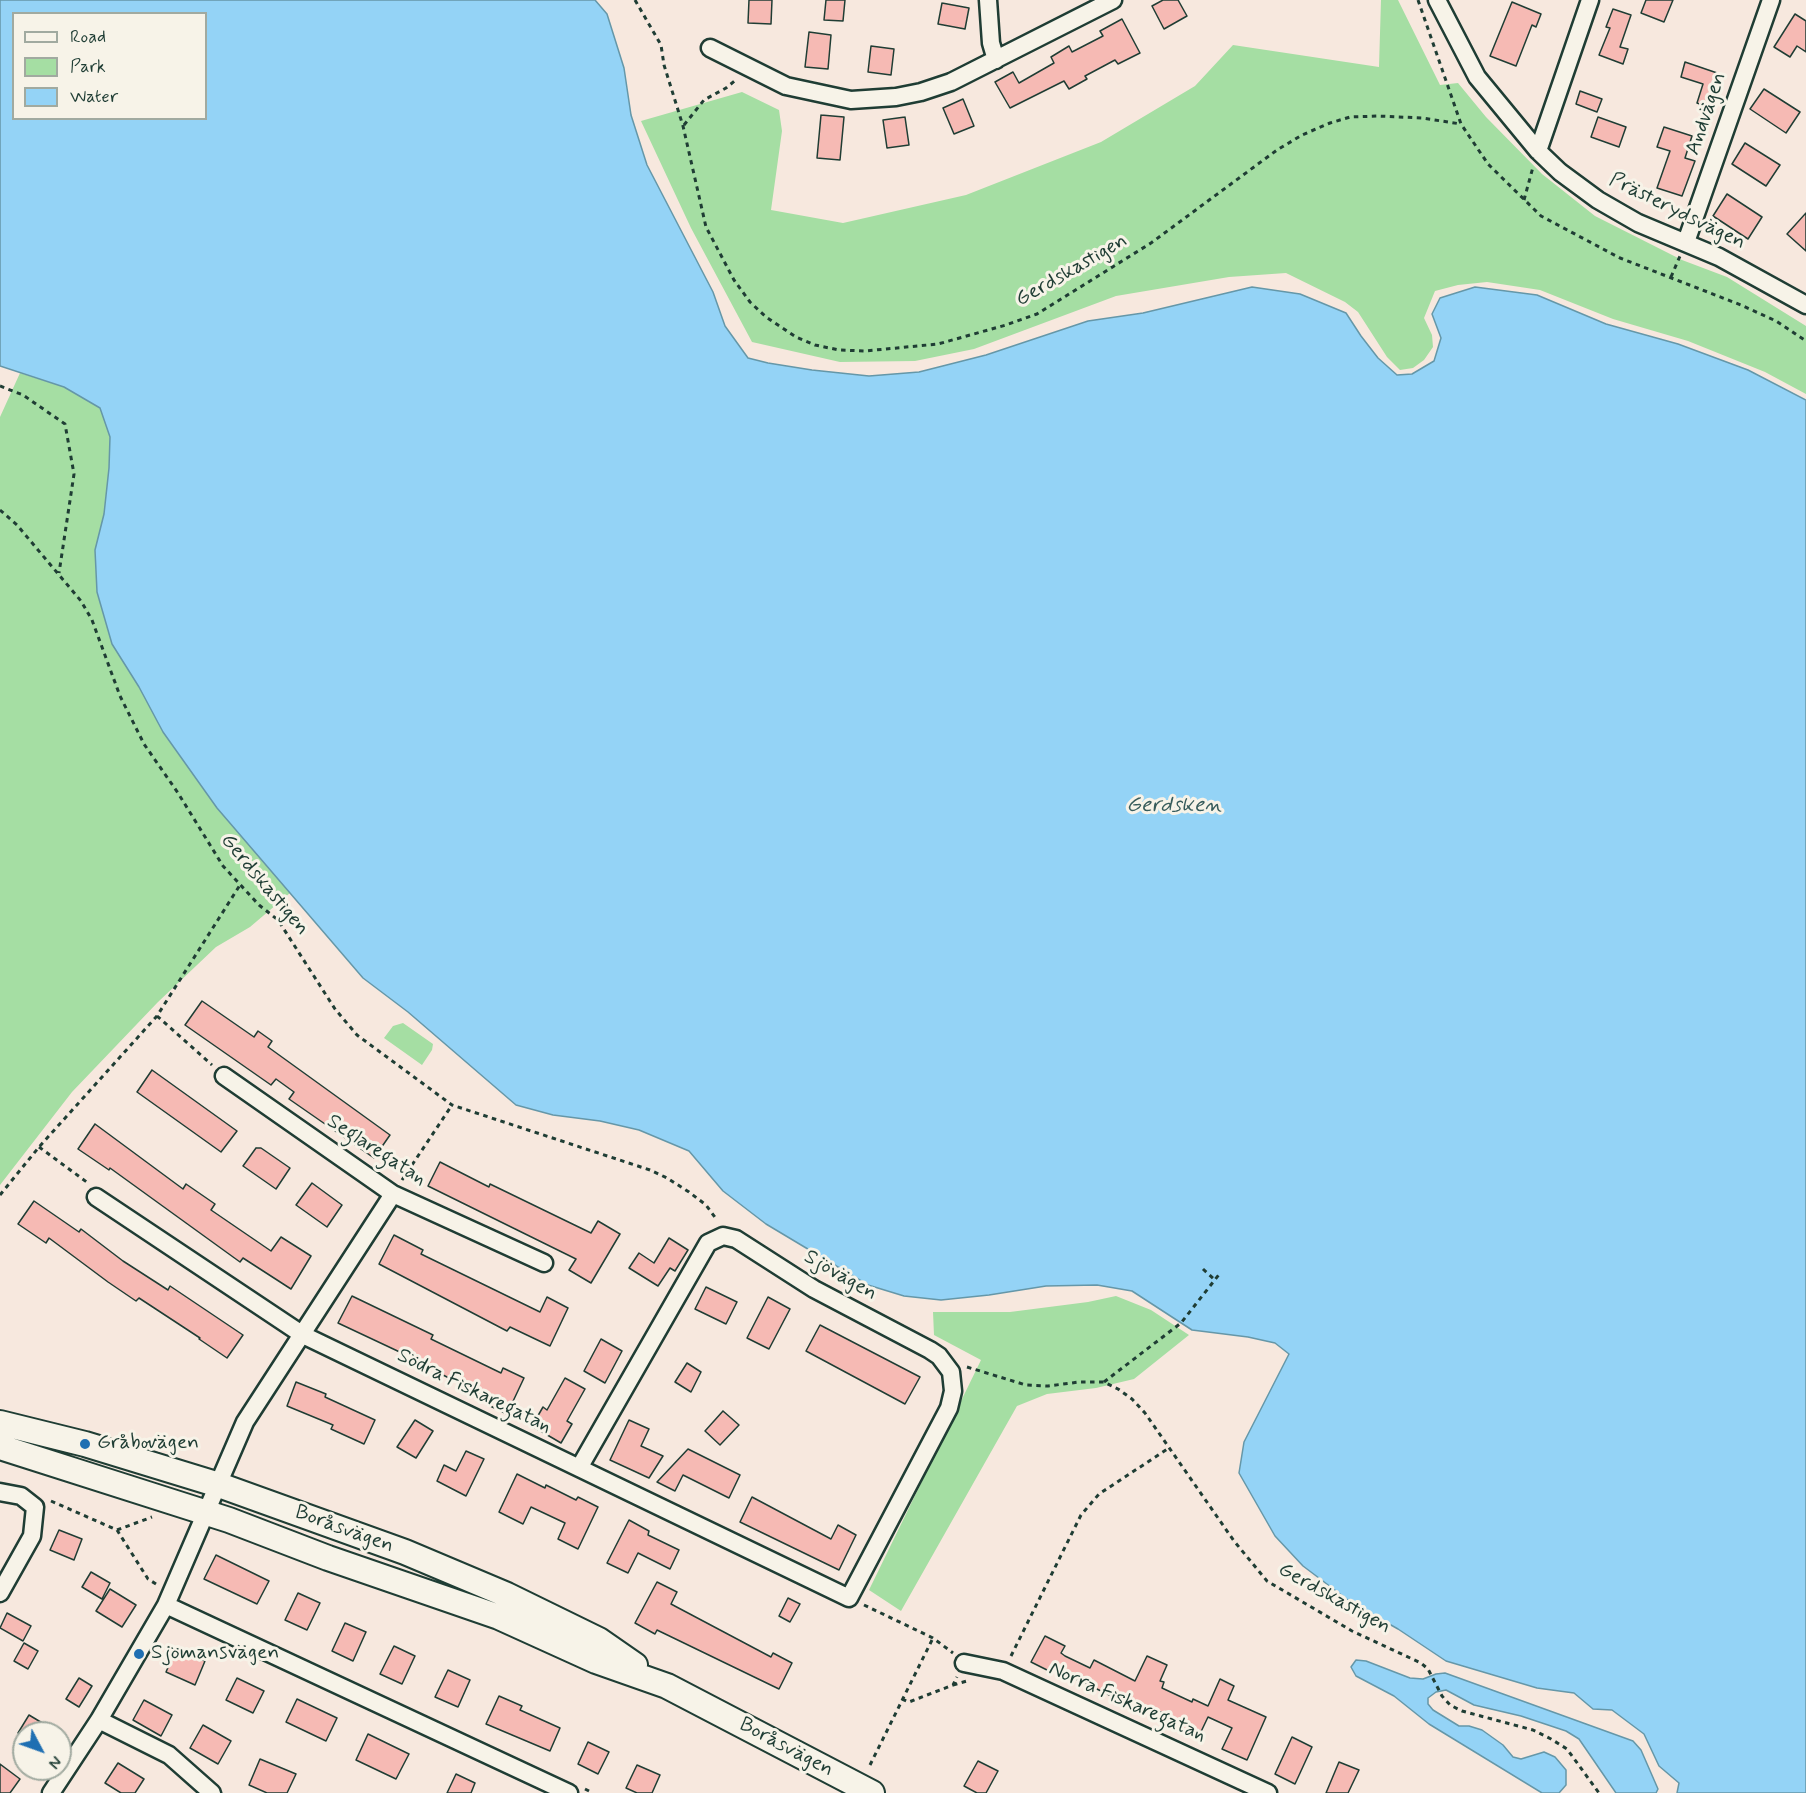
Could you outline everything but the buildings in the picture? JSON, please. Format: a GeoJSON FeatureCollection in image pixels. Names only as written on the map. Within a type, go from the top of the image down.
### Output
{"type":"FeatureCollection","features":[{"type":"Feature","properties":{"kind":"main road","name":"Boråsvägen"},"geometry":{"type":"LineString","coordinates":[[0,1423],[85,1444],[219,1485],[405,1552],[507,1595],[599,1640],[667,1686],[872,1793]]}},
{"type":"Feature","properties":{"kind":"main road","name":"Boråsvägen"},"geometry":{"type":"LineString","coordinates":[[0,1448],[241,1524],[328,1558],[498,1617],[596,1660],[667,1686]]}},
{"type":"Feature","properties":{"kind":"street"},"geometry":{"type":"LineString","coordinates":[[988,0],[996,60]]}},
{"type":"Feature","properties":{"kind":"street"},"geometry":{"type":"LineString","coordinates":[[710,48],[786,86],[851,100],[896,97],[951,82],[1113,0]]}},
{"type":"Feature","properties":{"kind":"street","name":"Prästerydsvägen"},"geometry":{"type":"LineString","coordinates":[[1437,0],[1477,78],[1538,151],[1560,172],[1598,200],[1638,223],[1719,256],[1806,305]]}},
{"type":"Feature","properties":{"kind":"street"},"geometry":{"type":"LineString","coordinates":[[1538,151],[1590,0]]}},
{"type":"Feature","properties":{"kind":"street","name":"Andvägen"},"geometry":{"type":"LineString","coordinates":[[1686,242],[1771,0]]}},
{"type":"Feature","properties":{"kind":"street","name":"Seglaregatan"},"geometry":{"type":"LineString","coordinates":[[224,1076],[393,1194],[544,1263]]}},
{"type":"Feature","properties":{"kind":"street"},"geometry":{"type":"LineString","coordinates":[[51,1793],[99,1720],[166,1605],[245,1422],[393,1194]]}},
{"type":"Feature","properties":{"kind":"street","name":"Södra Fiskaregatan"},"geometry":{"type":"LineString","coordinates":[[96,1197],[303,1335],[849,1598]]}},
{"type":"Feature","properties":{"kind":"street"},"geometry":{"type":"LineString","coordinates":[[579,1468],[708,1244],[723,1236]]}},
{"type":"Feature","properties":{"kind":"street","name":"Sjövägen"},"geometry":{"type":"LineString","coordinates":[[723,1236],[736,1239],[814,1289],[930,1350],[939,1356],[951,1372]]}},
{"type":"Feature","properties":{"kind":"street"},"geometry":{"type":"LineString","coordinates":[[849,1598],[949,1408],[953,1391],[951,1372]]}},
{"type":"Feature","properties":{"kind":"street"},"geometry":{"type":"LineString","coordinates":[[0,1492],[21,1496],[35,1507],[32,1536],[0,1593]]}},
{"type":"Feature","properties":{"kind":"street"},"geometry":{"type":"LineString","coordinates":[[166,1605],[569,1793]]}},
{"type":"Feature","properties":{"kind":"street","name":"Norra Fiskaregatan"},"geometry":{"type":"LineString","coordinates":[[964,1663],[1003,1671],[1268,1793]]}},
{"type":"Feature","properties":{"kind":"street"},"geometry":{"type":"LineString","coordinates":[[99,1720],[170,1755],[212,1793]]}},
{"type":"Feature","properties":{"kind":"path","name":"Gerdskastigen"},"geometry":{"type":"LineString","coordinates":[[635,0],[662,45],[664,66],[683,126],[706,227],[734,280],[750,302],[766,317],[796,337],[815,345],[839,350],[865,351],[938,344],[1037,314],[1150,243],[1277,150],[1302,135],[1330,123],[1350,117],[1378,116],[1422,118],[1461,124]]}},
{"type":"Feature","properties":{"kind":"path"},"geometry":{"type":"LineString","coordinates":[[683,126],[704,100],[726,88],[750,68]]}},
{"type":"Feature","properties":{"kind":"path"},"geometry":{"type":"LineString","coordinates":[[1524,200],[1538,151]]}},
{"type":"Feature","properties":{"kind":"path"},"geometry":{"type":"LineString","coordinates":[[0,386],[23,395],[65,424],[74,474],[59,573]]}},
{"type":"Feature","properties":{"kind":"path","name":"Gerdskastigen"},"geometry":{"type":"LineString","coordinates":[[0,510],[17,525],[81,601],[92,620],[120,696],[144,744],[178,793],[223,866],[278,920],[335,1009],[357,1035],[452,1105],[618,1159],[667,1178],[706,1205],[715,1216],[723,1236]]}},
{"type":"Feature","properties":{"kind":"path"},"geometry":{"type":"LineString","coordinates":[[0,1195],[39,1147],[157,1016],[240,885]]}},
{"type":"Feature","properties":{"kind":"path"},"geometry":{"type":"LineString","coordinates":[[157,1016],[224,1076]]}},
{"type":"Feature","properties":{"kind":"path"},"geometry":{"type":"LineString","coordinates":[[393,1194],[452,1105]]}},
{"type":"Feature","properties":{"kind":"path"},"geometry":{"type":"LineString","coordinates":[[39,1147],[87,1180],[96,1197]]}},
{"type":"Feature","properties":{"kind":"path"},"geometry":{"type":"LineString","coordinates":[[1203,1269],[1216,1281]]}},
{"type":"Feature","properties":{"kind":"path"},"geometry":{"type":"LineString","coordinates":[[951,1372],[967,1367],[1026,1385],[1048,1386],[1104,1382],[1181,1323],[1221,1272]]}},
{"type":"Feature","properties":{"kind":"path","name":"Gerdskastigen"},"geometry":{"type":"LineString","coordinates":[[1104,1382],[1118,1389],[1138,1406],[1234,1541],[1267,1581],[1352,1632],[1421,1663],[1428,1669],[1442,1696],[1450,1705],[1462,1711],[1533,1731],[1567,1749],[1599,1793]]}},
{"type":"Feature","properties":{"kind":"path"},"geometry":{"type":"LineString","coordinates":[[1003,1671],[1082,1515],[1100,1494],[1169,1448]]}},
{"type":"Feature","properties":{"kind":"path"},"geometry":{"type":"LineString","coordinates":[[117,1530],[164,1514],[168,1501]]}},
{"type":"Feature","properties":{"kind":"path"},"geometry":{"type":"LineString","coordinates":[[849,1598],[933,1638],[964,1663],[953,1685],[909,1702],[902,1699]]}},
{"type":"Feature","properties":{"kind":"path"},"geometry":{"type":"LineString","coordinates":[[870,1765],[933,1638]]}},
{"type":"Feature","properties":{"kind":"green space"},"geometry":{"type":"Polygon","coordinates":[[[1381,0],[1398,0],[1440,85],[1458,83],[1486,117],[1542,174],[1595,216],[1682,260],[1727,277],[1806,326],[1806,394],[1765,372],[1688,341],[1613,319],[1540,290],[1487,282],[1458,285],[1435,291],[1424,318],[1432,335],[1433,347],[1424,360],[1413,368],[1400,370],[1387,357],[1358,312],[1345,302],[1286,273],[1229,277],[1116,296],[974,349],[915,361],[840,362],[752,342],[691,228],[641,121],[742,92],[779,110],[782,131],[771,210],[843,223],[966,195],[1101,142],[1195,86],[1233,45],[1379,67],[1381,0]]]}},
{"type":"Feature","properties":{"kind":"green space"},"geometry":{"type":"Polygon","coordinates":[[[20,373],[64,387],[100,408],[110,437],[104,514],[95,550],[97,592],[112,644],[217,808],[290,893],[250,927],[216,947],[158,1002],[72,1092],[0,1185],[0,417],[20,373]]]}},
{"type":"Feature","properties":{"kind":"green space"},"geometry":{"type":"Polygon","coordinates":[[[403,1023],[433,1044],[432,1050],[422,1065],[384,1038],[393,1026],[403,1023]]]}},
{"type":"Feature","properties":{"kind":"green space"},"geometry":{"type":"Polygon","coordinates":[[[1116,1296],[1151,1310],[1189,1335],[1134,1379],[1096,1388],[1047,1394],[1017,1406],[901,1611],[869,1590],[981,1360],[934,1335],[933,1312],[1010,1312],[1116,1296]]]}},
{"type":"Feature","properties":{"kind":"water","name":"Gerdsken"},"geometry":{"type":"Polygon","coordinates":[[[0,0],[595,0],[607,14],[624,68],[631,115],[647,165],[713,292],[725,326],[748,358],[768,363],[869,376],[919,372],[986,355],[1088,321],[1143,313],[1252,287],[1300,294],[1346,313],[1378,358],[1397,375],[1412,374],[1434,361],[1441,338],[1432,314],[1440,298],[1475,287],[1537,295],[1606,324],[1678,344],[1748,370],[1806,400],[1806,1793],[1677,1793],[1679,1783],[1659,1766],[1644,1734],[1612,1710],[1593,1709],[1574,1693],[1537,1688],[1446,1661],[1398,1629],[1352,1603],[1303,1566],[1275,1536],[1239,1473],[1244,1442],[1289,1354],[1275,1343],[1192,1330],[1132,1291],[1097,1285],[1046,1286],[941,1300],[904,1296],[868,1285],[766,1224],[723,1191],[689,1151],[639,1130],[600,1121],[553,1115],[516,1105],[408,1012],[363,978],[217,808],[163,732],[112,644],[97,592],[95,550],[104,514],[110,437],[100,408],[64,387],[0,366],[0,0]]]}},
{"type":"Feature","properties":{"kind":"water"},"geometry":{"type":"Polygon","coordinates":[[[1356,1660],[1366,1661],[1410,1678],[1423,1679],[1445,1673],[1633,1741],[1641,1750],[1658,1789],[1656,1793],[1616,1793],[1579,1739],[1566,1731],[1521,1716],[1474,1705],[1446,1690],[1436,1692],[1428,1698],[1428,1704],[1433,1710],[1459,1726],[1482,1730],[1503,1745],[1513,1757],[1521,1759],[1544,1752],[1555,1757],[1566,1770],[1566,1785],[1559,1793],[1542,1793],[1429,1724],[1394,1696],[1356,1676],[1351,1667],[1356,1660]]]}},
{"type":"Feature","properties":{"kind":"place","name":"Gråbovägen"},"geometry":{"type":"Point","coordinates":[85,1444]}},
{"type":"Feature","properties":{"kind":"place","name":"Sjömansvägen"},"geometry":{"type":"Point","coordinates":[139,1654]}}]}
